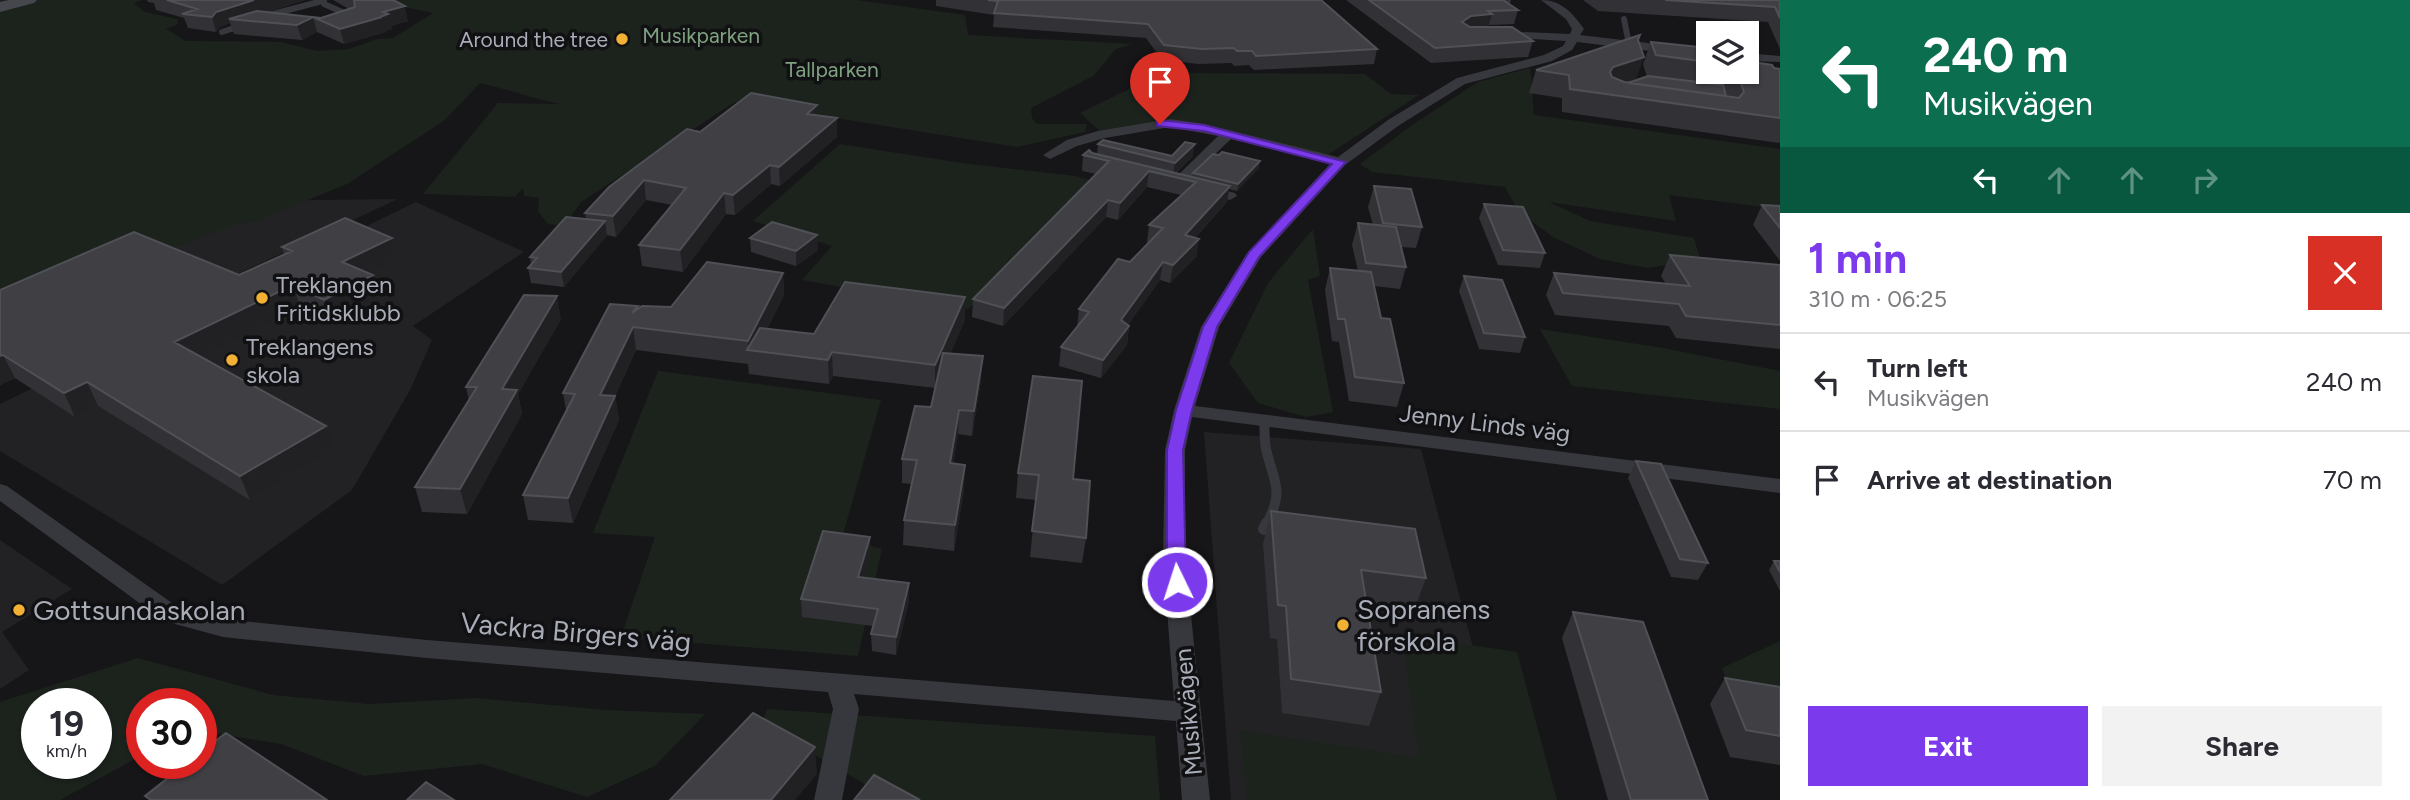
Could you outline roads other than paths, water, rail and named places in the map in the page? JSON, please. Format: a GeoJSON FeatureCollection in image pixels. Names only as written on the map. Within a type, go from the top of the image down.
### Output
{"type":"FeatureCollection","features":[{"type":"Feature","properties":{"kind":"street"},"geometry":{"type":"LineString","coordinates":[[0,7],[29,0]]}},
{"type":"Feature","properties":{"kind":"street"},"geometry":{"type":"LineString","coordinates":[[1546,0],[1570,16],[1578,29],[1575,38]]}},
{"type":"Feature","properties":{"kind":"street"},"geometry":{"type":"LineString","coordinates":[[1489,34],[1575,38],[1629,44],[1643,51],[1696,53]]}},
{"type":"Feature","properties":{"kind":"street","name":"Musikvägen"},"geometry":{"type":"LineString","coordinates":[[1196,800],[1174,557],[1175,450],[1184,410],[1210,327],[1254,255],[1340,162],[1393,123],[1461,81],[1548,58],[1568,47],[1575,38]]}},
{"type":"Feature","properties":{"kind":"street"},"geometry":{"type":"LineString","coordinates":[[1759,58],[1777,59]]}},
{"type":"Feature","properties":{"kind":"street"},"geometry":{"type":"LineString","coordinates":[[1050,155],[1072,143],[1103,134],[1160,124],[1188,125],[1340,162]]}},
{"type":"Feature","properties":{"kind":"street"},"geometry":{"type":"LineString","coordinates":[[1228,134],[1171,182],[1230,195]]}},
{"type":"Feature","properties":{"kind":"street","name":"Jenny Linds väg"},"geometry":{"type":"LineString","coordinates":[[1184,410],[1780,486]]}},
{"type":"Feature","properties":{"kind":"street","name":"Vackra Birgers väg"},"geometry":{"type":"LineString","coordinates":[[0,491],[172,615],[223,628],[427,649],[1188,712]]}},
{"type":"Feature","properties":{"kind":"street"},"geometry":{"type":"LineString","coordinates":[[828,800],[846,709],[838,683]]}},
{"type":"Feature","properties":{"kind":"lane"},"geometry":{"type":"LineString","coordinates":[[222,32],[261,20],[270,14],[323,0],[350,15],[354,19],[349,22]]}},
{"type":"Feature","properties":{"kind":"lane"},"geometry":{"type":"LineString","coordinates":[[1624,19],[1629,44]]}},
{"type":"Feature","properties":{"kind":"lane"},"geometry":{"type":"LineString","coordinates":[[261,20],[273,23]]}},
{"type":"Feature","properties":{"kind":"lane"},"geometry":{"type":"LineString","coordinates":[[1264,420],[1266,447],[1278,487],[1275,509],[1264,529]]}},
{"type":"Feature","properties":{"kind":"lane"},"geometry":{"type":"LineString","coordinates":[[1263,479],[1276,479]]}},
{"type":"Feature","properties":{"kind":"place","name":"Around the tree"},"geometry":{"type":"Point","coordinates":[622,39]}},
{"type":"Feature","properties":{"kind":"place","name":"Treklangen Fritidsklubb"},"geometry":{"type":"Point","coordinates":[262,298]}},
{"type":"Feature","properties":{"kind":"place","name":"Treklangens skola"},"geometry":{"type":"Point","coordinates":[232,360]}},
{"type":"Feature","properties":{"kind":"place","name":"Gottsundaskolan"},"geometry":{"type":"Point","coordinates":[19,610]}},
{"type":"Feature","properties":{"kind":"place","name":"Sopranens förskola"},"geometry":{"type":"Point","coordinates":[1343,625]}},
{"type":"Feature","properties":{"kind":"park label","name":"Musikparken"},"geometry":{"type":"Point","coordinates":[701,35]}},
{"type":"Feature","properties":{"kind":"park label","name":"Tallparken"},"geometry":{"type":"Point","coordinates":[832,69]}}]}
